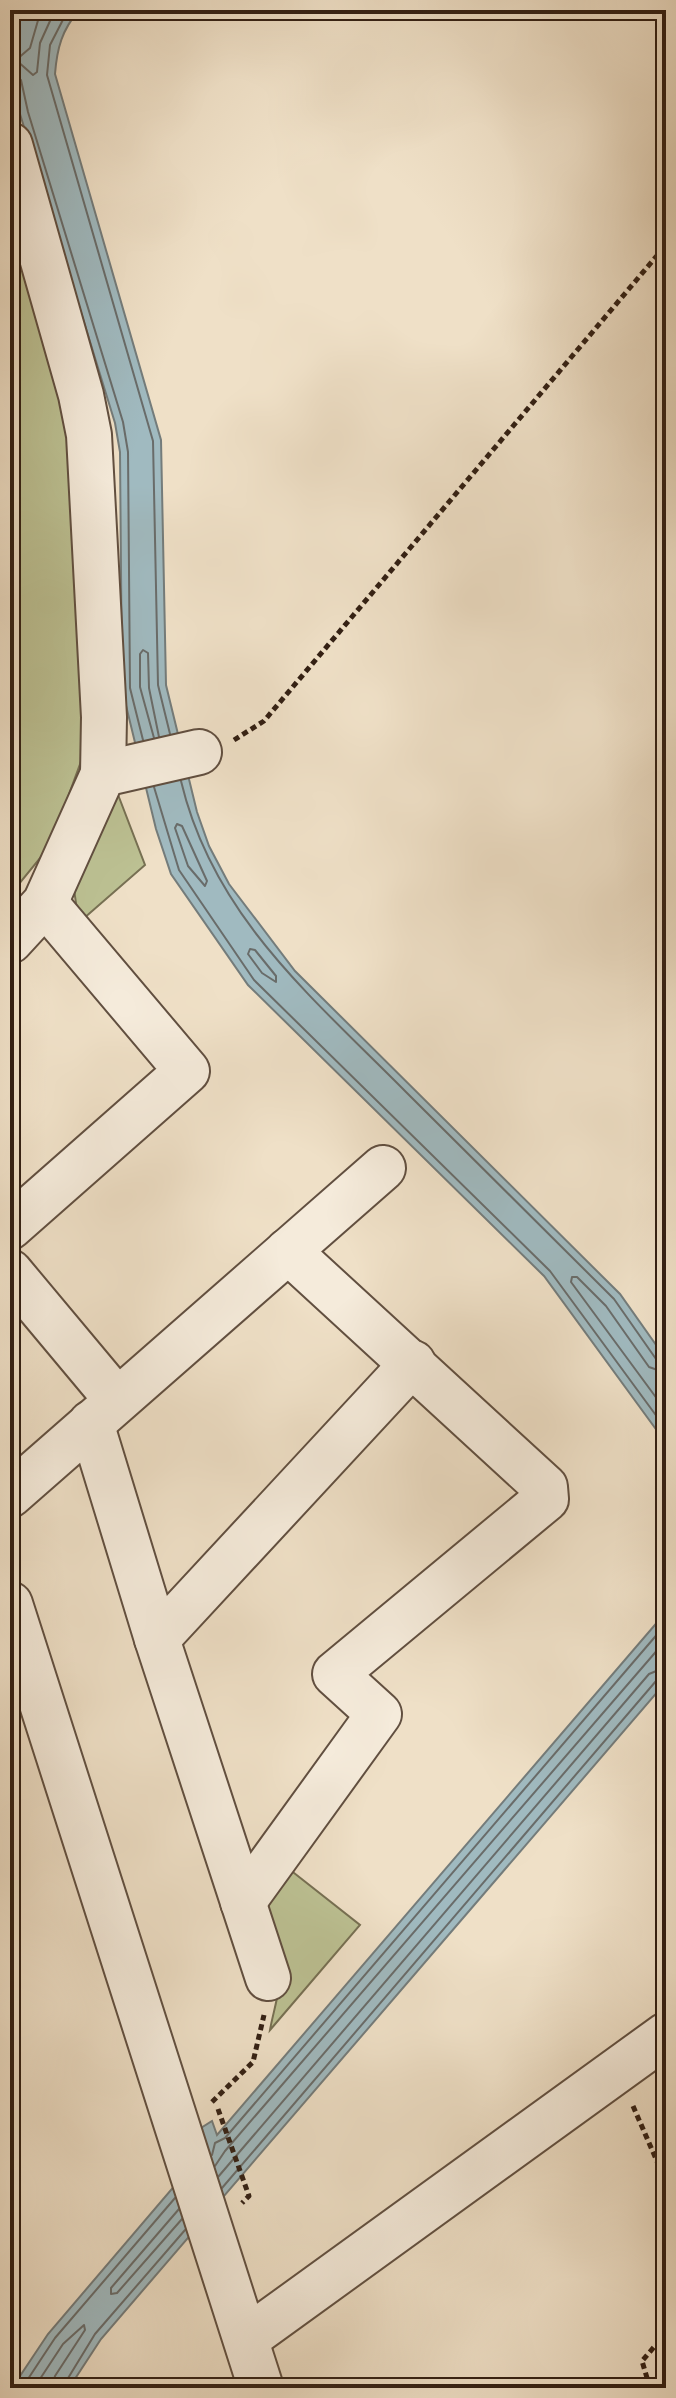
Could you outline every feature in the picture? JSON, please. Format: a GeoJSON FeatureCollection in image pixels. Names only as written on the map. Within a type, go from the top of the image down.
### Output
{"type":"FeatureCollection","features":[{"type":"Feature","properties":{"kind":"street"},"geometry":{"type":"LineString","coordinates":[[10,145],[81,395],[89,435],[104,717],[116,770],[45,903],[10,941]]}},
{"type":"Feature","properties":{"kind":"street"},"geometry":{"type":"LineString","coordinates":[[116,770],[199,752]]}},
{"type":"Feature","properties":{"kind":"street"},"geometry":{"type":"LineString","coordinates":[[10,1227],[187,1071],[45,903]]}},
{"type":"Feature","properties":{"kind":"street"},"geometry":{"type":"LineString","coordinates":[[10,1495],[383,1168]]}},
{"type":"Feature","properties":{"kind":"street"},"geometry":{"type":"LineString","coordinates":[[243,1902],[379,1714],[335,1674],[546,1499],[545,1487],[288,1251]]}},
{"type":"Feature","properties":{"kind":"street"},"geometry":{"type":"LineString","coordinates":[[10,1272],[104,1412],[157,1639],[268,1978]]}},
{"type":"Feature","properties":{"kind":"street"},"geometry":{"type":"LineString","coordinates":[[157,1639],[413,1363]]}},
{"type":"Feature","properties":{"kind":"street"},"geometry":{"type":"LineString","coordinates":[[10,1604],[261,2388]]}},
{"type":"Feature","properties":{"kind":"street"},"geometry":{"type":"LineString","coordinates":[[246,2339],[446,2190],[666,2035]]}},
{"type":"Feature","properties":{"kind":"path"},"geometry":{"type":"LineString","coordinates":[[199,752],[243,737],[264,721],[666,245]]}},
{"type":"Feature","properties":{"kind":"path"},"geometry":{"type":"LineString","coordinates":[[179,2131],[253,2062]]}},
{"type":"Feature","properties":{"kind":"path"},"geometry":{"type":"LineString","coordinates":[[629,2098],[666,2182]]}},
{"type":"Feature","properties":{"kind":"path"},"geometry":{"type":"LineString","coordinates":[[218,2108],[245,2187]]}},
{"type":"Feature","properties":{"kind":"path"},"geometry":{"type":"LineString","coordinates":[[650,2388],[642,2361],[666,2340]]}},
{"type":"Feature","properties":{"kind":"green space"},"geometry":{"type":"Polygon","coordinates":[[[10,217],[57,380],[73,455],[90,737],[50,846],[10,895],[10,217]]]}},
{"type":"Feature","properties":{"kind":"green space"},"geometry":{"type":"Polygon","coordinates":[[[117,792],[145,865],[83,919],[77,910],[72,876],[117,792]]]}},
{"type":"Feature","properties":{"kind":"green space"},"geometry":{"type":"Polygon","coordinates":[[[289,1869],[360,1925],[270,2030],[279,1991],[280,1968],[266,1911],[289,1869]]]}},
{"type":"Feature","properties":{"kind":"water"},"geometry":{"type":"Polygon","coordinates":[[[24,10],[79,10],[61,40],[55,74],[161,440],[166,685],[197,812],[209,846],[229,884],[295,971],[620,1294],[666,1359],[666,1443],[544,1276],[248,985],[171,874],[156,829],[122,689],[120,452],[115,423],[17,100],[13,48],[24,10]]]}},
{"type":"Feature","properties":{"kind":"water"},"geometry":{"type":"Polygon","coordinates":[[[666,1612],[666,1682],[101,2339],[69,2388],[12,2388],[48,2334],[206,2149],[201,2128],[212,2121],[217,2135],[666,1612]]]}}]}
